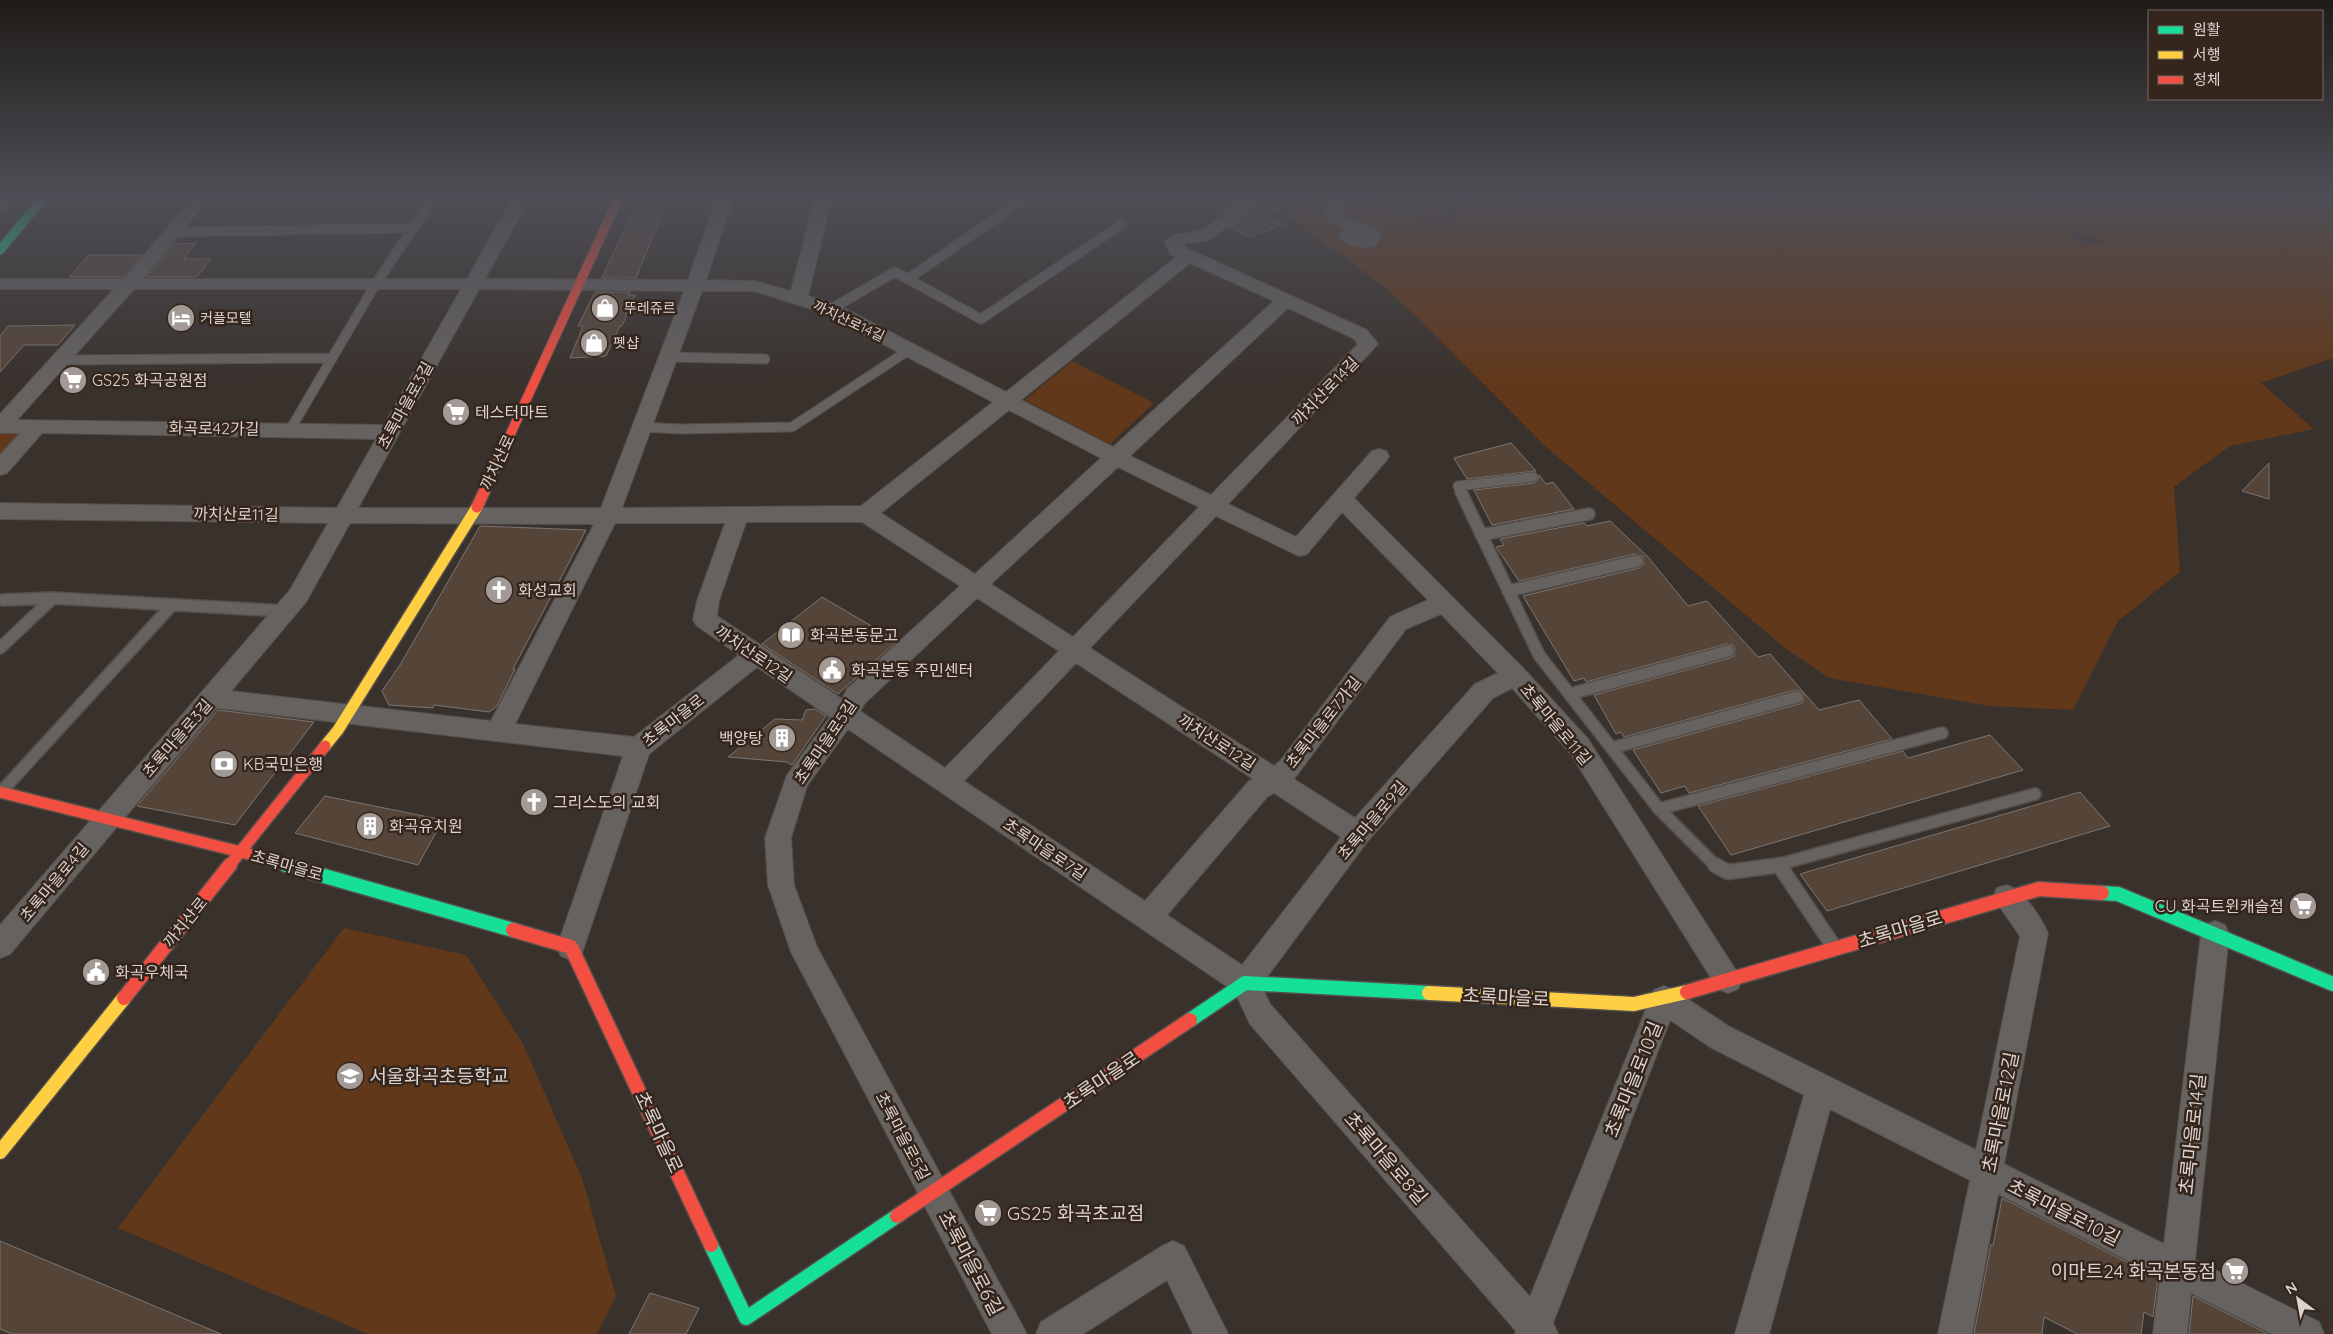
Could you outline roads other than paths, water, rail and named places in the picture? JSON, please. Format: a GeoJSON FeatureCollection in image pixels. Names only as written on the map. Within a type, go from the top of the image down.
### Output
{"type":"FeatureCollection","features":[{"type":"Feature","properties":{"kind":"street","name":"화곡로42가길"},"geometry":{"type":"LineString","coordinates":[[149,259],[0,426],[38,425],[390,432]]}},
{"type":"Feature","properties":{"kind":"street","name":"초록마을로3길"},"geometry":{"type":"LineString","coordinates":[[107,819],[298,596],[487,259]]}},
{"type":"Feature","properties":{"kind":"street","name":"까치산로"},"geometry":{"type":"LineString","coordinates":[[0,1152],[350,713],[472,517],[590,259]]}},
{"type":"Feature","properties":{"kind":"street"},"geometry":{"type":"LineString","coordinates":[[498,732],[608,515],[704,259]]}},
{"type":"Feature","properties":{"kind":"street"},"geometry":{"type":"LineString","coordinates":[[798,298],[808,259]]}},
{"type":"Feature","properties":{"kind":"street"},"geometry":{"type":"LineString","coordinates":[[472,517],[866,514],[1184,259]]}},
{"type":"Feature","properties":{"kind":"street","name":"까치산로14길"},"geometry":{"type":"LineString","coordinates":[[1195,259],[1360,334],[1369,344],[1214,506]]}},
{"type":"Feature","properties":{"kind":"street","name":"까치산로14길"},"geometry":{"type":"LineString","coordinates":[[0,284],[579,284],[755,286],[831,309],[1115,457],[1299,548],[1343,500],[1379,456]]}},
{"type":"Feature","properties":{"kind":"street"},"geometry":{"type":"LineString","coordinates":[[1115,457],[1286,300]]}},
{"type":"Feature","properties":{"kind":"street"},"geometry":{"type":"LineString","coordinates":[[0,468],[38,425]]}},
{"type":"Feature","properties":{"kind":"street","name":"초록마을로5길"},"geometry":{"type":"LineString","coordinates":[[933,1192],[805,952],[781,886],[778,838],[796,782],[845,715],[856,696],[1115,457]]}},
{"type":"Feature","properties":{"kind":"street","name":"초록마을로11길"},"geometry":{"type":"LineString","coordinates":[[1343,500],[1515,675],[1579,746],[1728,980]]}},
{"type":"Feature","properties":{"kind":"street"},"geometry":{"type":"LineString","coordinates":[[946,783],[1076,651],[1214,506]]}},
{"type":"Feature","properties":{"kind":"street","name":"까치산로11길"},"geometry":{"type":"LineString","coordinates":[[0,511],[472,517]]}},
{"type":"Feature","properties":{"kind":"street","name":"까치산로12길"},"geometry":{"type":"LineString","coordinates":[[866,514],[1358,834]]}},
{"type":"Feature","properties":{"kind":"street","name":"까치산로12길"},"geometry":{"type":"LineString","coordinates":[[738,515],[708,601],[705,620],[845,715]]}},
{"type":"Feature","properties":{"kind":"street","name":"초록마을로7가길"},"geometry":{"type":"LineString","coordinates":[[1147,918],[1258,789],[1275,780],[1289,768],[1398,623],[1444,603]]}},
{"type":"Feature","properties":{"kind":"street","name":"초록마을로"},"geometry":{"type":"LineString","coordinates":[[756,655],[638,748],[571,947],[742,1326],[933,1192],[1245,983],[1634,1004],[1664,999],[2039,889],[2118,894],[2333,984]]}},
{"type":"Feature","properties":{"kind":"street","name":"초록마을로9길"},"geometry":{"type":"LineString","coordinates":[[1245,983],[1358,834],[1484,691],[1515,675]]}},
{"type":"Feature","properties":{"kind":"street"},"geometry":{"type":"LineString","coordinates":[[211,698],[638,748]]}},
{"type":"Feature","properties":{"kind":"street","name":"초록마을로7길"},"geometry":{"type":"LineString","coordinates":[[845,715],[1245,983]]}},
{"type":"Feature","properties":{"kind":"street","name":"초록마을로"},"geometry":{"type":"LineString","coordinates":[[0,792],[241,852],[571,947]]}},
{"type":"Feature","properties":{"kind":"street","name":"초록마을로4길"},"geometry":{"type":"LineString","coordinates":[[0,945],[107,819]]}},
{"type":"Feature","properties":{"kind":"street","name":"초록마을로12길"},"geometry":{"type":"LineString","coordinates":[[1955,1334],[2034,933],[2008,897]]}},
{"type":"Feature","properties":{"kind":"street","name":"초록마을로14길"},"geometry":{"type":"LineString","coordinates":[[2170,1334],[2214,934]]}},
{"type":"Feature","properties":{"kind":"street","name":"초록마을로8길"},"geometry":{"type":"LineString","coordinates":[[1245,983],[1260,1014],[1536,1332]]}},
{"type":"Feature","properties":{"kind":"street","name":"초록마을로10길"},"geometry":{"type":"LineString","coordinates":[[1536,1332],[1664,999],[1720,1037],[2307,1334]]}},
{"type":"Feature","properties":{"kind":"street"},"geometry":{"type":"LineString","coordinates":[[1752,1334],[1821,1088]]}},
{"type":"Feature","properties":{"kind":"street","name":"초록마을로6길"},"geometry":{"type":"LineString","coordinates":[[933,1192],[1010,1334]]}},
{"type":"Feature","properties":{"kind":"street"},"geometry":{"type":"LineString","coordinates":[[1053,1334],[1173,1257],[1212,1334]]}},
{"type":"Feature","properties":{"kind":"lane"},"geometry":{"type":"LineString","coordinates":[[290,430],[375,285],[392,259]]}},
{"type":"Feature","properties":{"kind":"lane"},"geometry":{"type":"LineString","coordinates":[[908,279],[936,259]]}},
{"type":"Feature","properties":{"kind":"lane"},"geometry":{"type":"LineString","coordinates":[[831,309],[895,272],[981,319],[1070,259]]}},
{"type":"Feature","properties":{"kind":"lane","name":"까치산로14길"},"geometry":{"type":"LineString","coordinates":[[642,427],[680,429],[792,427],[909,350]]}},
{"type":"Feature","properties":{"kind":"lane"},"geometry":{"type":"LineString","coordinates":[[668,357],[765,359]]}},
{"type":"Feature","properties":{"kind":"lane"},"geometry":{"type":"LineString","coordinates":[[60,360],[332,358]]}},
{"type":"Feature","properties":{"kind":"lane"},"geometry":{"type":"LineString","coordinates":[[1533,476],[1458,486],[1540,655],[1659,809],[1718,868],[1728,872],[1779,865],[2035,794]]}},
{"type":"Feature","properties":{"kind":"lane"},"geometry":{"type":"LineString","coordinates":[[1481,535],[1590,514]]}},
{"type":"Feature","properties":{"kind":"lane"},"geometry":{"type":"LineString","coordinates":[[1508,591],[1637,561]]}},
{"type":"Feature","properties":{"kind":"lane"},"geometry":{"type":"LineString","coordinates":[[3,600],[53,598],[286,611]]}},
{"type":"Feature","properties":{"kind":"lane"},"geometry":{"type":"LineString","coordinates":[[0,648],[53,598]]}},
{"type":"Feature","properties":{"kind":"lane","name":"초록마을로"},"geometry":{"type":"LineString","coordinates":[[0,792],[172,605]]}},
{"type":"Feature","properties":{"kind":"lane"},"geometry":{"type":"LineString","coordinates":[[1570,694],[1728,651]]}},
{"type":"Feature","properties":{"kind":"lane"},"geometry":{"type":"LineString","coordinates":[[1612,748],[1797,697]]}},
{"type":"Feature","properties":{"kind":"lane"},"geometry":{"type":"LineString","coordinates":[[1659,809],[1942,733]]}},
{"type":"Feature","properties":{"kind":"lane"},"geometry":{"type":"LineString","coordinates":[[1779,865],[1835,948]]}},
{"type":"Feature","properties":{"kind":"place","name":"뚜레쥬르"},"geometry":{"type":"Point","coordinates":[605,308]}},
{"type":"Feature","properties":{"kind":"place","name":"커플모텔"},"geometry":{"type":"Point","coordinates":[181,318]}},
{"type":"Feature","properties":{"kind":"place","name":"펫샵"},"geometry":{"type":"Point","coordinates":[594,343]}},
{"type":"Feature","properties":{"kind":"place","name":"GS25 화곡공원점"},"geometry":{"type":"Point","coordinates":[73,380]}},
{"type":"Feature","properties":{"kind":"place","name":"테스터마트"},"geometry":{"type":"Point","coordinates":[456,412]}},
{"type":"Feature","properties":{"kind":"place","name":"화성교회"},"geometry":{"type":"Point","coordinates":[499,590]}},
{"type":"Feature","properties":{"kind":"place","name":"화곡본동문고"},"geometry":{"type":"Point","coordinates":[791,635]}},
{"type":"Feature","properties":{"kind":"place","name":"화곡본동 주민센터"},"geometry":{"type":"Point","coordinates":[832,670]}},
{"type":"Feature","properties":{"kind":"place","name":"백양탕"},"geometry":{"type":"Point","coordinates":[782,738]}},
{"type":"Feature","properties":{"kind":"place","name":"KB국민은행"},"geometry":{"type":"Point","coordinates":[224,764]}},
{"type":"Feature","properties":{"kind":"place","name":"그리스도의 교회"},"geometry":{"type":"Point","coordinates":[534,802]}},
{"type":"Feature","properties":{"kind":"place","name":"화곡유치원"},"geometry":{"type":"Point","coordinates":[370,826]}},
{"type":"Feature","properties":{"kind":"place","name":"CU 화곡트윈캐슬점"},"geometry":{"type":"Point","coordinates":[2303,906]}},
{"type":"Feature","properties":{"kind":"place","name":"화곡우체국"},"geometry":{"type":"Point","coordinates":[96,972]}},
{"type":"Feature","properties":{"kind":"place","name":"서울화곡초등학교"},"geometry":{"type":"Point","coordinates":[350,1076]}},
{"type":"Feature","properties":{"kind":"place","name":"GS25 화곡초교점"},"geometry":{"type":"Point","coordinates":[988,1213]}},
{"type":"Feature","properties":{"kind":"place","name":"이마트24 화곡본동점"},"geometry":{"type":"Point","coordinates":[2235,1271]}}]}
